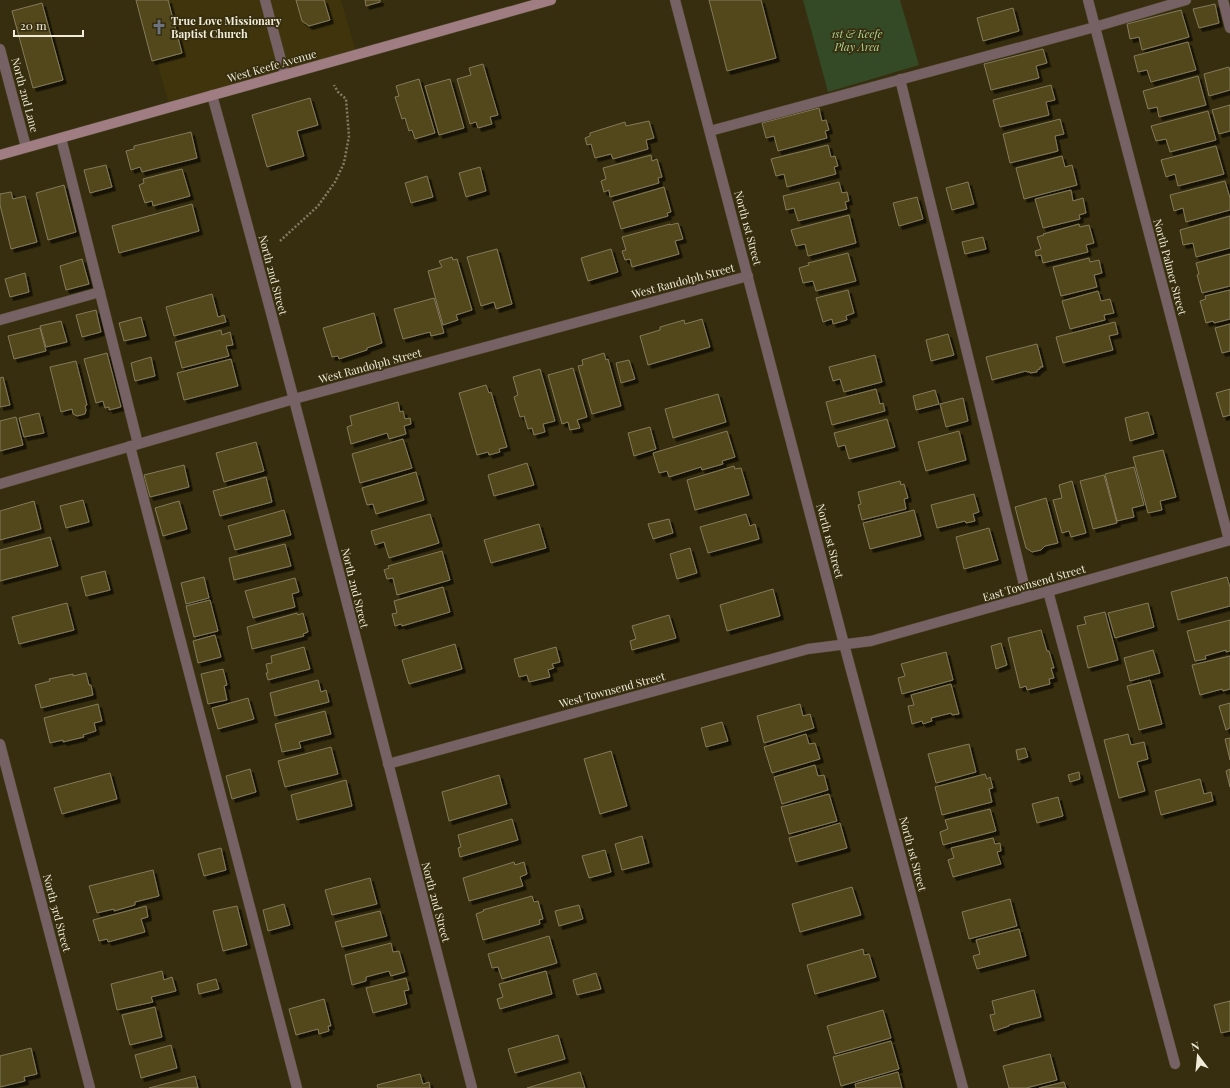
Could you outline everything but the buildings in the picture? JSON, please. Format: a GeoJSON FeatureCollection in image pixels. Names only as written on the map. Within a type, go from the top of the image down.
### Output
{"type":"FeatureCollection","features":[{"type":"Feature","properties":{"kind":"street"},"geometry":{"type":"LineString","coordinates":[[265,0],[285,75]]}},
{"type":"Feature","properties":{"kind":"street","name":"West Keefe Avenue"},"geometry":{"type":"LineString","coordinates":[[0,155],[551,0]]}},
{"type":"Feature","properties":{"kind":"street","name":"North 1st Street"},"geometry":{"type":"LineString","coordinates":[[675,0],[844,644],[963,1088]]}},
{"type":"Feature","properties":{"kind":"street","name":"North Palmer Street"},"geometry":{"type":"LineString","coordinates":[[1088,0],[1230,540]]}},
{"type":"Feature","properties":{"kind":"street"},"geometry":{"type":"LineString","coordinates":[[710,131],[1095,27],[1186,0]]}},
{"type":"Feature","properties":{"kind":"street"},"geometry":{"type":"LineString","coordinates":[[1223,0],[1230,28]]}},
{"type":"Feature","properties":{"kind":"street","name":"North 2nd Lane"},"geometry":{"type":"LineString","coordinates":[[0,49],[26,148]]}},
{"type":"Feature","properties":{"kind":"street"},"geometry":{"type":"LineString","coordinates":[[900,79],[1027,597]]}},
{"type":"Feature","properties":{"kind":"street","name":"North 2nd Street"},"geometry":{"type":"LineString","coordinates":[[212,95],[294,399],[472,1088]]}},
{"type":"Feature","properties":{"kind":"street"},"geometry":{"type":"LineString","coordinates":[[61,138],[100,292],[134,445],[297,1088]]}},
{"type":"Feature","properties":{"kind":"street","name":"West Randolph Street"},"geometry":{"type":"LineString","coordinates":[[0,484],[294,399],[748,276]]}},
{"type":"Feature","properties":{"kind":"street"},"geometry":{"type":"LineString","coordinates":[[0,320],[100,292]]}},
{"type":"Feature","properties":{"kind":"street","name":"East Townsend Street"},"geometry":{"type":"LineString","coordinates":[[844,644],[871,641],[1230,540]]}},
{"type":"Feature","properties":{"kind":"street"},"geometry":{"type":"LineString","coordinates":[[1048,591],[1175,1064]]}},
{"type":"Feature","properties":{"kind":"street","name":"West Townsend Street"},"geometry":{"type":"LineString","coordinates":[[388,764],[808,649],[844,644]]}},
{"type":"Feature","properties":{"kind":"street","name":"North 3rd Street"},"geometry":{"type":"LineString","coordinates":[[0,744],[90,1088]]}},
{"type":"Feature","properties":{"kind":"path"},"geometry":{"type":"LineString","coordinates":[[280,241],[318,206],[335,182],[344,164],[349,136],[348,111],[346,99],[338,92],[334,85]]}},
{"type":"Feature","properties":{"kind":"shaded area"},"geometry":{"type":"Polygon","coordinates":[[[139,0],[341,0],[357,55],[170,107],[139,0]]]}},
{"type":"Feature","properties":{"kind":"green space","name":"1st & Keefe Play Area"},"geometry":{"type":"Polygon","coordinates":[[[803,0],[900,0],[919,65],[828,92],[803,0]]]}},
{"type":"Feature","properties":{"kind":"place","name":"True Love Missionary Baptist Church"},"geometry":{"type":"Point","coordinates":[159,27]}}]}
